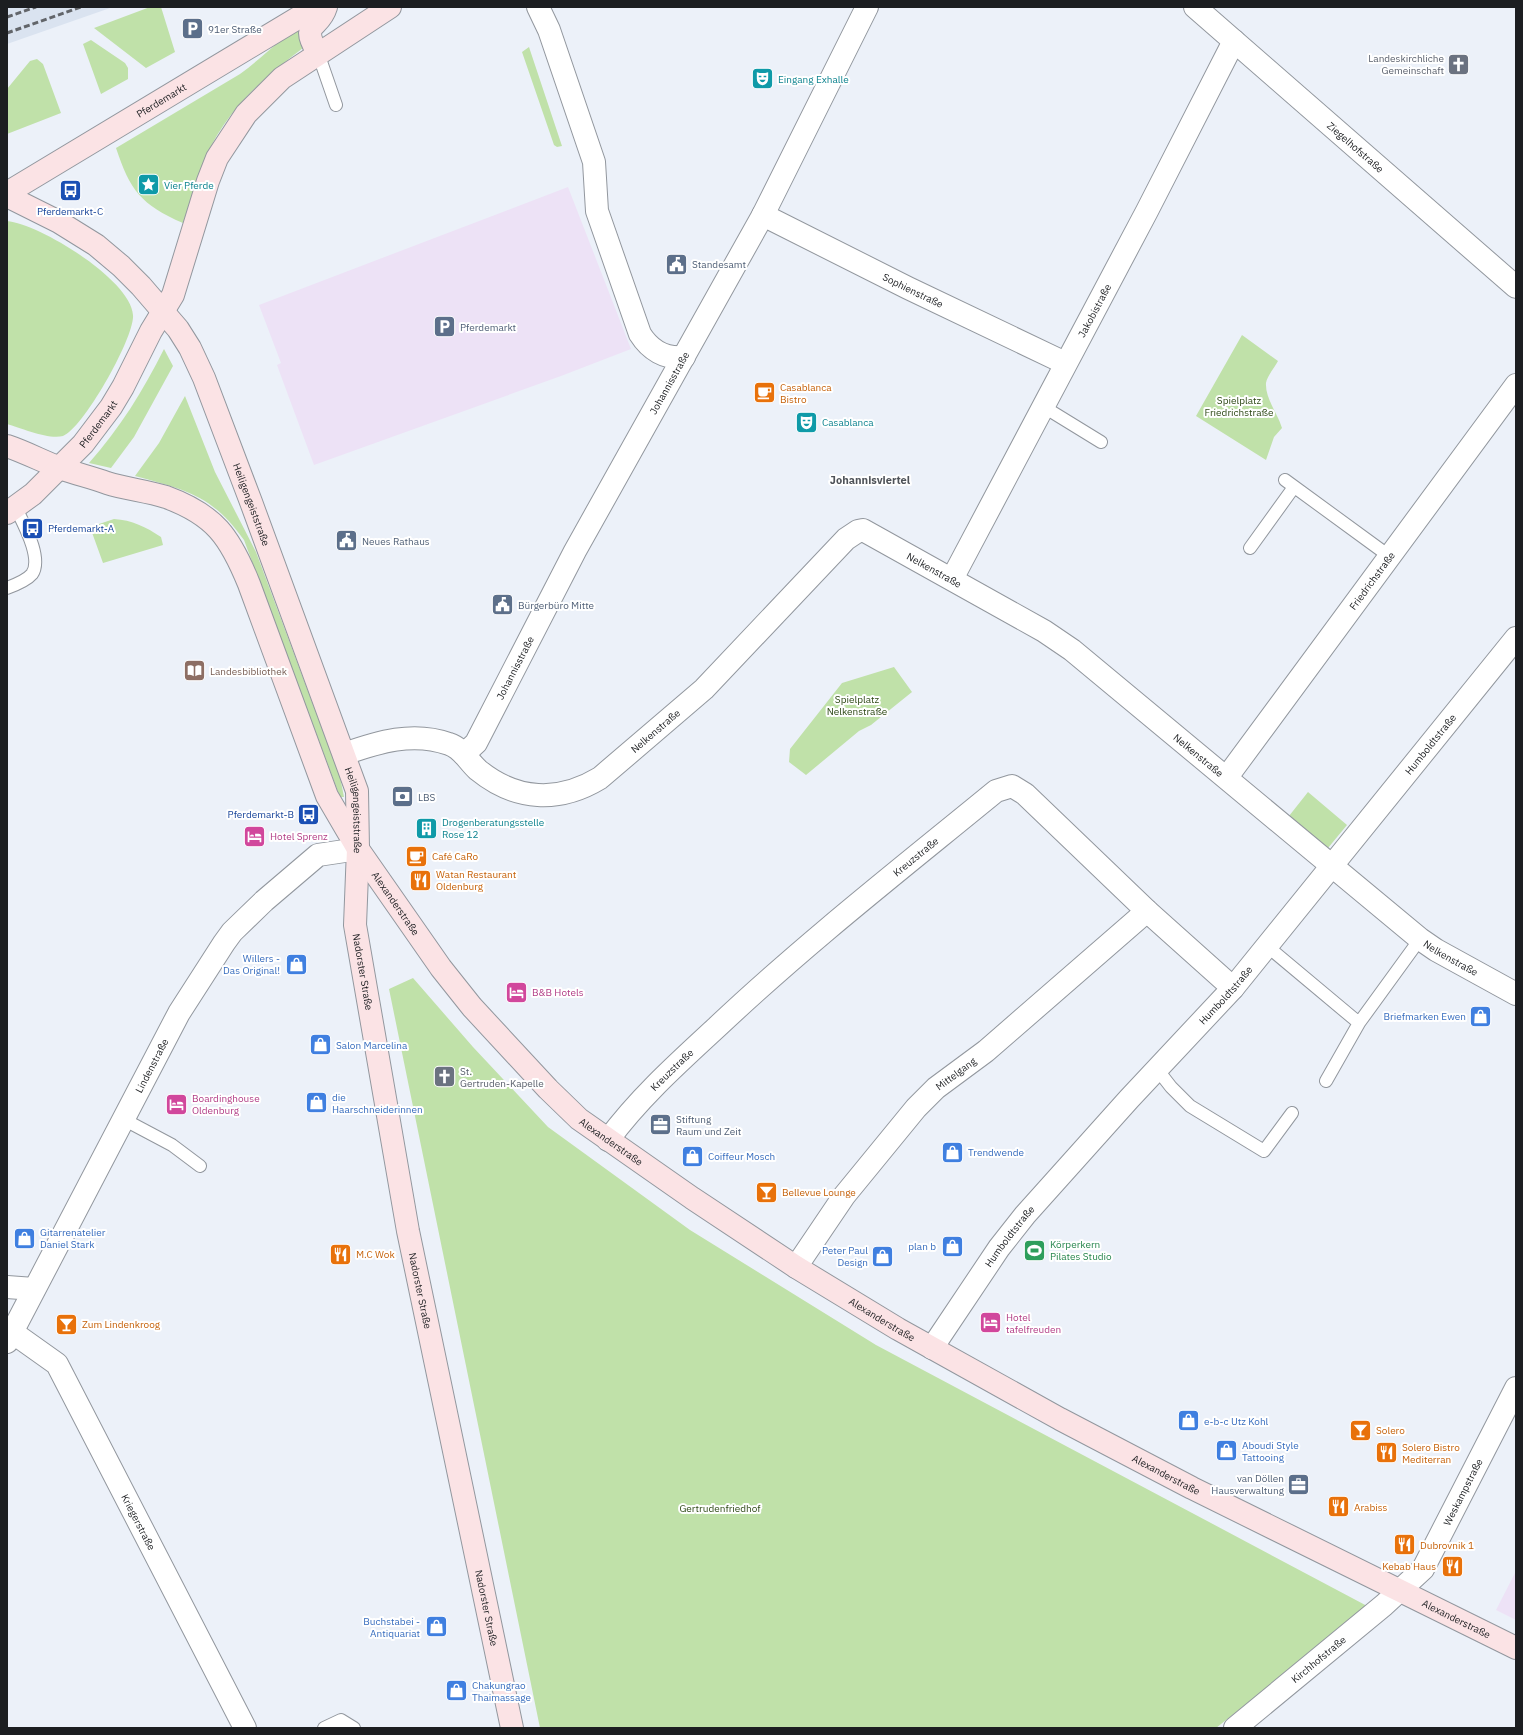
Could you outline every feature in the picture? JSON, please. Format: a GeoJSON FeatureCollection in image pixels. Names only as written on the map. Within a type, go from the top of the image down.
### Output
{"type":"FeatureCollection","features":[{"type":"Feature","properties":{"kind":"street","name":"Pferdemarkt"},"geometry":{"type":"LineString","coordinates":[[7,193],[316,7]]}},
{"type":"Feature","properties":{"kind":"street"},"geometry":{"type":"LineString","coordinates":[[318,53],[311,41],[310,33],[312,25],[324,16],[326,7]]}},
{"type":"Feature","properties":{"kind":"street","name":"Pferdemarkt"},"geometry":{"type":"LineString","coordinates":[[11,511],[33,494],[60,468],[83,444],[111,407],[133,368],[151,331],[173,295],[208,181],[225,143],[246,114],[269,89],[318,53],[390,7]]}},
{"type":"Feature","properties":{"kind":"street"},"geometry":{"type":"LineString","coordinates":[[538,7],[549,30],[594,162],[597,211],[640,334],[647,345],[659,353],[684,357]]}},
{"type":"Feature","properties":{"kind":"street","name":"Johannisstraße"},"geometry":{"type":"LineString","coordinates":[[464,754],[476,743],[575,551],[763,215],[867,7]]}},
{"type":"Feature","properties":{"kind":"street","name":"Ziegelhofstraße"},"geometry":{"type":"LineString","coordinates":[[1195,7],[1516,287]]}},
{"type":"Feature","properties":{"kind":"street","name":"Jakobistraße"},"geometry":{"type":"LineString","coordinates":[[952,579],[1044,407],[1065,363],[1147,211],[1234,41]]}},
{"type":"Feature","properties":{"kind":"street"},"geometry":{"type":"LineString","coordinates":[[7,196],[59,222],[96,245],[121,266],[164,312]]}},
{"type":"Feature","properties":{"kind":"street","name":"Sophienstraße"},"geometry":{"type":"LineString","coordinates":[[763,215],[908,288],[1065,363]]}},
{"type":"Feature","properties":{"kind":"street","name":"Heiligengeiststraße"},"geometry":{"type":"LineString","coordinates":[[164,312],[178,329],[190,348],[204,378],[344,754],[357,791],[358,849]]}},
{"type":"Feature","properties":{"kind":"street","name":"Friedrichstraße"},"geometry":{"type":"LineString","coordinates":[[1227,777],[1516,385]]}},
{"type":"Feature","properties":{"kind":"street"},"geometry":{"type":"LineString","coordinates":[[7,446],[60,468]]}},
{"type":"Feature","properties":{"kind":"street","name":"Heiligengeiststraße"},"geometry":{"type":"LineString","coordinates":[[60,468],[109,483],[165,497],[192,509],[208,520],[223,534],[237,554],[249,584],[327,796],[358,849]]}},
{"type":"Feature","properties":{"kind":"street","name":"Nelkenstraße"},"geometry":{"type":"LineString","coordinates":[[344,754],[393,739],[416,738],[449,744],[464,754],[476,768],[490,779],[520,792],[548,795],[564,794],[584,787],[600,778],[704,689],[846,538],[858,531],[869,533],[1044,631],[1072,650],[1227,777],[1420,939],[1442,954],[1516,994]]}},
{"type":"Feature","properties":{"kind":"street","name":"Humboldtstraße"},"geometry":{"type":"LineString","coordinates":[[932,1348],[998,1248],[1030,1210],[1157,1069],[1233,988],[1516,638]]}},
{"type":"Feature","properties":{"kind":"street","name":"Kreuzstraße"},"geometry":{"type":"LineString","coordinates":[[608,1140],[622,1121],[668,1073],[814,939],[996,791],[1012,786],[1025,794],[1147,911],[1233,988]]}},
{"type":"Feature","properties":{"kind":"street","name":"Lindenstraße"},"geometry":{"type":"LineString","coordinates":[[10,1337],[179,1013],[232,932],[264,901],[318,856],[358,849]]}},
{"type":"Feature","properties":{"kind":"street","name":"Alexanderstraße"},"geometry":{"type":"LineString","coordinates":[[358,849],[441,968],[472,1007],[548,1089],[580,1120],[608,1140],[796,1267],[932,1348],[1060,1419],[1192,1488],[1516,1648]]}},
{"type":"Feature","properties":{"kind":"street","name":"Nadorster Straße"},"geometry":{"type":"LineString","coordinates":[[358,849],[355,925],[407,1223],[512,1728]]}},
{"type":"Feature","properties":{"kind":"street","name":"Mittelgang"},"geometry":{"type":"LineString","coordinates":[[796,1267],[844,1196],[921,1103],[936,1088],[986,1051],[1147,911]]}},
{"type":"Feature","properties":{"kind":"street"},"geometry":{"type":"LineString","coordinates":[[7,1287],[34,1289]]}},
{"type":"Feature","properties":{"kind":"street","name":"Kriegerstraße"},"geometry":{"type":"LineString","coordinates":[[10,1337],[57,1364],[245,1728]]}},
{"type":"Feature","properties":{"kind":"street","name":"Weskampstraße"},"geometry":{"type":"LineString","coordinates":[[1401,1590],[1423,1569],[1516,1388]]}},
{"type":"Feature","properties":{"kind":"street","name":"Kirchhofstraße"},"geometry":{"type":"LineString","coordinates":[[1235,1728],[1401,1590]]}},
{"type":"Feature","properties":{"kind":"lane"},"geometry":{"type":"LineString","coordinates":[[318,53],[336,105]]}},
{"type":"Feature","properties":{"kind":"lane"},"geometry":{"type":"LineString","coordinates":[[1044,407],[1101,442]]}},
{"type":"Feature","properties":{"kind":"lane"},"geometry":{"type":"LineString","coordinates":[[1250,548],[1289,484],[1389,556]]}},
{"type":"Feature","properties":{"kind":"lane"},"geometry":{"type":"LineString","coordinates":[[7,588],[16,585],[32,573],[36,560],[29,534],[11,511]]}},
{"type":"Feature","properties":{"kind":"lane"},"geometry":{"type":"LineString","coordinates":[[1326,1081],[1359,1023],[1420,939]]}},
{"type":"Feature","properties":{"kind":"lane"},"geometry":{"type":"LineString","coordinates":[[1267,946],[1359,1023]]}},
{"type":"Feature","properties":{"kind":"lane"},"geometry":{"type":"LineString","coordinates":[[1157,1069],[1171,1087],[1190,1106],[1264,1151],[1292,1113]]}},
{"type":"Feature","properties":{"kind":"lane"},"geometry":{"type":"LineString","coordinates":[[123,1119],[172,1145],[200,1166]]}},
{"type":"Feature","properties":{"kind":"lane"},"geometry":{"type":"LineString","coordinates":[[324,1728],[341,1720],[354,1728]]}},
{"type":"Feature","properties":{"kind":"shaded area"},"geometry":{"type":"Polygon","coordinates":[[[7,7],[113,7],[7,44],[7,7]]]}},
{"type":"Feature","properties":{"kind":"shaded area","name":"Pferdemarkt"},"geometry":{"type":"Polygon","coordinates":[[[568,187],[631,349],[561,376],[314,465],[277,365],[281,363],[259,305],[568,187]]]}},
{"type":"Feature","properties":{"kind":"shaded area"},"geometry":{"type":"Polygon","coordinates":[[[1516,1571],[1516,1620],[1496,1610],[1516,1571]]]}},
{"type":"Feature","properties":{"kind":"green space"},"geometry":{"type":"Polygon","coordinates":[[[150,7],[161,7],[175,52],[146,68],[94,28],[150,7]]]}},
{"type":"Feature","properties":{"kind":"green space"},"geometry":{"type":"Polygon","coordinates":[[[304,23],[303,48],[256,87],[242,102],[218,133],[208,151],[200,171],[183,223],[157,210],[147,202],[132,185],[126,175],[116,148],[240,74],[287,35],[304,23]]]}},
{"type":"Feature","properties":{"kind":"green space"},"geometry":{"type":"Polygon","coordinates":[[[91,40],[125,63],[128,68],[128,79],[101,94],[83,44],[91,40]]]}},
{"type":"Feature","properties":{"kind":"green space"},"geometry":{"type":"Polygon","coordinates":[[[529,47],[562,146],[557,147],[554,145],[522,52],[529,47]]]}},
{"type":"Feature","properties":{"kind":"green space"},"geometry":{"type":"Polygon","coordinates":[[[37,59],[43,64],[61,113],[7,134],[7,89],[30,61],[37,59]]]}},
{"type":"Feature","properties":{"kind":"green space"},"geometry":{"type":"Polygon","coordinates":[[[7,221],[22,224],[40,232],[82,256],[117,286],[128,301],[133,315],[126,342],[106,381],[83,417],[72,430],[63,436],[57,437],[43,435],[7,424],[7,221]]]}},
{"type":"Feature","properties":{"kind":"green space","name":"Spielplatz Friedrichstraße"},"geometry":{"type":"Polygon","coordinates":[[[1242,335],[1278,361],[1268,377],[1266,389],[1282,428],[1274,437],[1266,460],[1196,416],[1242,335]]]}},
{"type":"Feature","properties":{"kind":"green space"},"geometry":{"type":"Polygon","coordinates":[[[164,349],[173,366],[134,437],[111,468],[89,463],[121,423],[148,380],[164,349]]]}},
{"type":"Feature","properties":{"kind":"green space"},"geometry":{"type":"Polygon","coordinates":[[[185,396],[215,472],[256,552],[340,777],[344,797],[340,797],[244,540],[221,513],[197,496],[135,476],[159,443],[185,396]]]}},
{"type":"Feature","properties":{"kind":"green space"},"geometry":{"type":"Polygon","coordinates":[[[114,519],[133,522],[150,530],[161,537],[163,545],[103,563],[90,527],[114,519]]]}},
{"type":"Feature","properties":{"kind":"green space","name":"Spielplatz Nelkenstraße"},"geometry":{"type":"Polygon","coordinates":[[[894,667],[912,692],[871,725],[859,731],[806,775],[789,762],[790,749],[842,683],[894,667]]]}},
{"type":"Feature","properties":{"kind":"green space"},"geometry":{"type":"Polygon","coordinates":[[[1308,792],[1347,825],[1328,848],[1289,816],[1308,792]]]}},
{"type":"Feature","properties":{"kind":"green space","name":"Gertrudenfriedhof"},"geometry":{"type":"Polygon","coordinates":[[[413,978],[473,1047],[548,1127],[690,1230],[876,1345],[1369,1607],[1216,1728],[540,1728],[389,989],[413,978]]]}},
{"type":"Feature","properties":{"kind":"railway"},"geometry":{"type":"LineString","coordinates":[[7,17],[36,7]]}},
{"type":"Feature","properties":{"kind":"railway"},"geometry":{"type":"LineString","coordinates":[[7,33],[81,7]]}},
{"type":"Feature","properties":{"kind":"place","name":"91er Straße"},"geometry":{"type":"Point","coordinates":[193,29]}},
{"type":"Feature","properties":{"kind":"place","name":"Landeskirchliche Gemeinschaft"},"geometry":{"type":"Point","coordinates":[1459,64]}},
{"type":"Feature","properties":{"kind":"place","name":"Eingang Exhalle"},"geometry":{"type":"Point","coordinates":[762,79]}},
{"type":"Feature","properties":{"kind":"place","name":"Vier Pferde"},"geometry":{"type":"Point","coordinates":[148,185]}},
{"type":"Feature","properties":{"kind":"place","name":"Pferdemarkt-C"},"geometry":{"type":"Point","coordinates":[70,191]}},
{"type":"Feature","properties":{"kind":"place","name":"Standesamt"},"geometry":{"type":"Point","coordinates":[676,264]}},
{"type":"Feature","properties":{"kind":"place","name":"Pferdemarkt"},"geometry":{"type":"Point","coordinates":[445,327]}},
{"type":"Feature","properties":{"kind":"place","name":"Casablanca Bistro"},"geometry":{"type":"Point","coordinates":[765,393]}},
{"type":"Feature","properties":{"kind":"place","name":"Casablanca"},"geometry":{"type":"Point","coordinates":[806,422]}},
{"type":"Feature","properties":{"kind":"place","name":"Pferdemarkt-A"},"geometry":{"type":"Point","coordinates":[32,528]}},
{"type":"Feature","properties":{"kind":"place","name":"Neues Rathaus"},"geometry":{"type":"Point","coordinates":[346,541]}},
{"type":"Feature","properties":{"kind":"place","name":"Bürgerbüro Mitte"},"geometry":{"type":"Point","coordinates":[503,605]}},
{"type":"Feature","properties":{"kind":"place","name":"Landesbibliothek"},"geometry":{"type":"Point","coordinates":[195,671]}},
{"type":"Feature","properties":{"kind":"place","name":"LBS"},"geometry":{"type":"Point","coordinates":[403,797]}},
{"type":"Feature","properties":{"kind":"place","name":"Pferdemarkt-B"},"geometry":{"type":"Point","coordinates":[309,814]}},
{"type":"Feature","properties":{"kind":"place","name":"Drogenberatungsstelle Rose 12"},"geometry":{"type":"Point","coordinates":[426,828]}},
{"type":"Feature","properties":{"kind":"place","name":"Hotel Sprenz"},"geometry":{"type":"Point","coordinates":[254,836]}},
{"type":"Feature","properties":{"kind":"place","name":"Café CaRo"},"geometry":{"type":"Point","coordinates":[417,856]}},
{"type":"Feature","properties":{"kind":"place","name":"Watan Restaurant Oldenburg"},"geometry":{"type":"Point","coordinates":[420,880]}},
{"type":"Feature","properties":{"kind":"place","name":"Willers - Das Original!"},"geometry":{"type":"Point","coordinates":[296,964]}},
{"type":"Feature","properties":{"kind":"place","name":"B&B Hotels"},"geometry":{"type":"Point","coordinates":[517,992]}},
{"type":"Feature","properties":{"kind":"place","name":"Briefmarken Ewen"},"geometry":{"type":"Point","coordinates":[1481,1016]}},
{"type":"Feature","properties":{"kind":"place","name":"Salon Marcelina"},"geometry":{"type":"Point","coordinates":[320,1045]}},
{"type":"Feature","properties":{"kind":"place","name":"St. Gertruden-Kapelle"},"geometry":{"type":"Point","coordinates":[445,1077]}},
{"type":"Feature","properties":{"kind":"place","name":"die Haarschneiderinnen"},"geometry":{"type":"Point","coordinates":[317,1103]}},
{"type":"Feature","properties":{"kind":"place","name":"Boardinghouse Oldenburg"},"geometry":{"type":"Point","coordinates":[177,1104]}},
{"type":"Feature","properties":{"kind":"place","name":"Stiftung Raum und Zeit"},"geometry":{"type":"Point","coordinates":[661,1125]}},
{"type":"Feature","properties":{"kind":"place","name":"Trendwende"},"geometry":{"type":"Point","coordinates":[953,1152]}},
{"type":"Feature","properties":{"kind":"place","name":"Coiffeur Mosch"},"geometry":{"type":"Point","coordinates":[692,1156]}},
{"type":"Feature","properties":{"kind":"place","name":"Bellevue Lounge"},"geometry":{"type":"Point","coordinates":[767,1192]}},
{"type":"Feature","properties":{"kind":"place","name":"Gitarrenatelier Daniel Stark"},"geometry":{"type":"Point","coordinates":[24,1238]}},
{"type":"Feature","properties":{"kind":"place","name":"plan b"},"geometry":{"type":"Point","coordinates":[952,1246]}},
{"type":"Feature","properties":{"kind":"place","name":"Körperkern Pilates Studio"},"geometry":{"type":"Point","coordinates":[1035,1250]}},
{"type":"Feature","properties":{"kind":"place","name":"M.C Wok"},"geometry":{"type":"Point","coordinates":[341,1254]}},
{"type":"Feature","properties":{"kind":"place","name":"Peter Paul Design"},"geometry":{"type":"Point","coordinates":[883,1256]}},
{"type":"Feature","properties":{"kind":"place","name":"Hotel tafelfreuden"},"geometry":{"type":"Point","coordinates":[990,1323]}},
{"type":"Feature","properties":{"kind":"place","name":"Zum Lindenkroog"},"geometry":{"type":"Point","coordinates":[67,1324]}},
{"type":"Feature","properties":{"kind":"place","name":"e-b-c Utz Kohl"},"geometry":{"type":"Point","coordinates":[1188,1421]}},
{"type":"Feature","properties":{"kind":"place","name":"Solero"},"geometry":{"type":"Point","coordinates":[1360,1430]}},
{"type":"Feature","properties":{"kind":"place","name":"Aboudi Style Tattooing"},"geometry":{"type":"Point","coordinates":[1227,1451]}},
{"type":"Feature","properties":{"kind":"place","name":"Solero Bistro Mediterran"},"geometry":{"type":"Point","coordinates":[1386,1453]}},
{"type":"Feature","properties":{"kind":"place","name":"van Döllen Hausverwaltung"},"geometry":{"type":"Point","coordinates":[1299,1484]}},
{"type":"Feature","properties":{"kind":"place","name":"Arabiss"},"geometry":{"type":"Point","coordinates":[1339,1507]}},
{"type":"Feature","properties":{"kind":"place","name":"Dubrovnik 1"},"geometry":{"type":"Point","coordinates":[1404,1545]}},
{"type":"Feature","properties":{"kind":"place","name":"Kebab Haus"},"geometry":{"type":"Point","coordinates":[1452,1566]}},
{"type":"Feature","properties":{"kind":"place","name":"Buchstabei - Antiquariat"},"geometry":{"type":"Point","coordinates":[436,1627]}},
{"type":"Feature","properties":{"kind":"place","name":"Chakungrao Thaimassage"},"geometry":{"type":"Point","coordinates":[456,1691]}},
{"type":"Feature","properties":{"kind":"district","name":"Johannisviertel"},"geometry":{"type":"Point","coordinates":[870,480]}}]}
